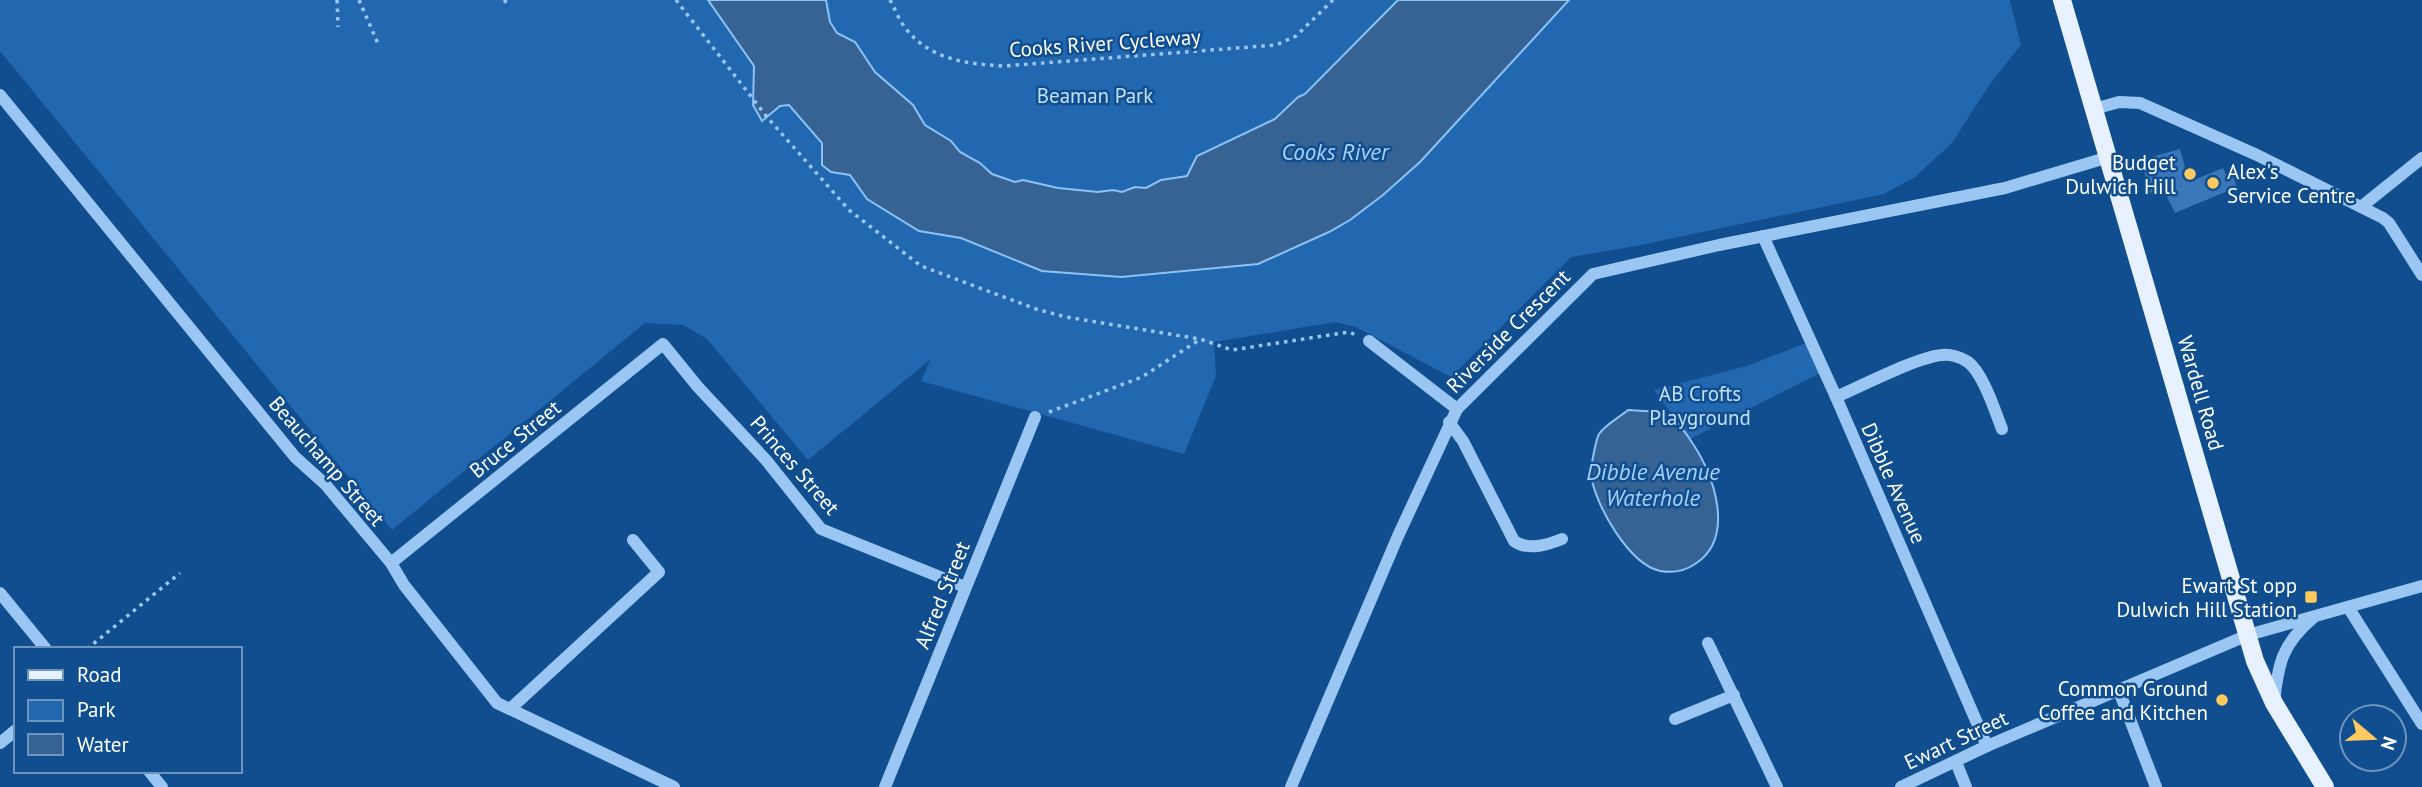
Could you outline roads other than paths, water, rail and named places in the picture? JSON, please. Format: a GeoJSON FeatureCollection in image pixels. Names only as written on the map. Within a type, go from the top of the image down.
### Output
{"type":"FeatureCollection","features":[{"type":"Feature","properties":{"kind":"main road","name":"Wardell Road"},"geometry":{"type":"LineString","coordinates":[[2062,0],[2260,676],[2325,787]]}},
{"type":"Feature","properties":{"kind":"street","name":"Beauchamp Street"},"geometry":{"type":"LineString","coordinates":[[0,95],[295,457],[325,484],[391,563],[404,585],[497,703],[674,787]]}},
{"type":"Feature","properties":{"kind":"street"},"geometry":{"type":"LineString","coordinates":[[2094,109],[2119,102],[2140,103],[2257,155],[2361,207],[2389,223],[2422,275]]}},
{"type":"Feature","properties":{"kind":"street","name":"Riverside Crescent"},"geometry":{"type":"LineString","coordinates":[[1291,787],[1457,408],[1593,274],[1763,236],[2005,188],[2109,157]]}},
{"type":"Feature","properties":{"kind":"street"},"geometry":{"type":"LineString","coordinates":[[2361,207],[2422,158]]}},
{"type":"Feature","properties":{"kind":"street","name":"Dibble Avenue"},"geometry":{"type":"LineString","coordinates":[[1763,236],[1987,746]]}},
{"type":"Feature","properties":{"kind":"street"},"geometry":{"type":"LineString","coordinates":[[1369,341],[1457,408]]}},
{"type":"Feature","properties":{"kind":"street","name":"Bruce Street"},"geometry":{"type":"LineString","coordinates":[[391,563],[663,345]]}},
{"type":"Feature","properties":{"kind":"street","name":"Princes Street"},"geometry":{"type":"LineString","coordinates":[[663,345],[766,460],[821,529],[965,587]]}},
{"type":"Feature","properties":{"kind":"street"},"geometry":{"type":"LineString","coordinates":[[1836,397],[1928,358],[1944,354],[1969,362],[1976,371],[2003,429]]}},
{"type":"Feature","properties":{"kind":"street","name":"Alfred Street"},"geometry":{"type":"LineString","coordinates":[[885,787],[1035,417]]}},
{"type":"Feature","properties":{"kind":"street"},"geometry":{"type":"LineString","coordinates":[[1449,422],[1463,441],[1514,541],[1524,547],[1543,546],[1562,539]]}},
{"type":"Feature","properties":{"kind":"street"},"geometry":{"type":"LineString","coordinates":[[510,709],[659,572],[633,540]]}},
{"type":"Feature","properties":{"kind":"street","name":"Ewart Street"},"geometry":{"type":"LineString","coordinates":[[1901,787],[1987,746],[2248,635],[2422,586]]}},
{"type":"Feature","properties":{"kind":"street"},"geometry":{"type":"LineString","coordinates":[[0,593],[44,647]]}},
{"type":"Feature","properties":{"kind":"street"},"geometry":{"type":"LineString","coordinates":[[2348,607],[2422,724]]}},
{"type":"Feature","properties":{"kind":"street"},"geometry":{"type":"LineString","coordinates":[[2274,703],[2282,656],[2290,640],[2316,615]]}},
{"type":"Feature","properties":{"kind":"street"},"geometry":{"type":"LineString","coordinates":[[1708,642],[1777,787]]}},
{"type":"Feature","properties":{"kind":"street"},"geometry":{"type":"LineString","coordinates":[[2119,691],[2156,787]]}},
{"type":"Feature","properties":{"kind":"street"},"geometry":{"type":"LineString","coordinates":[[1675,719],[1734,695]]}},
{"type":"Feature","properties":{"kind":"street"},"geometry":{"type":"LineString","coordinates":[[0,743],[14,732]]}},
{"type":"Feature","properties":{"kind":"street"},"geometry":{"type":"LineString","coordinates":[[1956,762],[1966,787]]}},
{"type":"Feature","properties":{"kind":"street"},"geometry":{"type":"LineString","coordinates":[[151,773],[162,787]]}},
{"type":"Feature","properties":{"kind":"water","name":"Cooks River"},"geometry":{"type":"Polygon","coordinates":[[[708,0],[826,0],[830,22],[837,33],[855,42],[875,72],[913,105],[925,125],[951,141],[960,152],[980,163],[992,174],[1015,182],[1023,180],[1058,188],[1122,192],[1135,187],[1146,188],[1161,180],[1187,176],[1197,156],[1275,119],[1298,97],[1305,94],[1398,0],[1569,0],[1420,162],[1350,220],[1258,264],[1121,277],[1042,271],[961,238],[919,231],[867,199],[850,175],[831,172],[822,165],[822,143],[789,105],[780,106],[762,121],[753,105],[754,66],[708,0]]]}},
{"type":"Feature","properties":{"kind":"water","name":"Dibble Avenue Waterhole"},"geometry":{"type":"Polygon","coordinates":[[[1628,410],[1660,413],[1673,419],[1693,444],[1708,472],[1717,506],[1715,539],[1708,553],[1687,568],[1665,572],[1648,566],[1615,532],[1599,502],[1591,472],[1598,437],[1605,427],[1628,410]]]}},
{"type":"Feature","properties":{"kind":"place","name":"Budget Dulwich Hill"},"geometry":{"type":"Point","coordinates":[2190,174]}},
{"type":"Feature","properties":{"kind":"place","name":"Alex's Service Centre"},"geometry":{"type":"Point","coordinates":[2213,183]}},
{"type":"Feature","properties":{"kind":"place","name":"Ewart St opp Dulwich Hill Station"},"geometry":{"type":"Point","coordinates":[2311,597]}},
{"type":"Feature","properties":{"kind":"place","name":"Common Ground Coffee and Kitchen"},"geometry":{"type":"Point","coordinates":[2222,700]}},
{"type":"Feature","properties":{"kind":"park label","name":"Beaman Park"},"geometry":{"type":"Point","coordinates":[1095,95]}},
{"type":"Feature","properties":{"kind":"park label","name":"AB Crofts Playground"},"geometry":{"type":"Point","coordinates":[1700,405]}}]}
